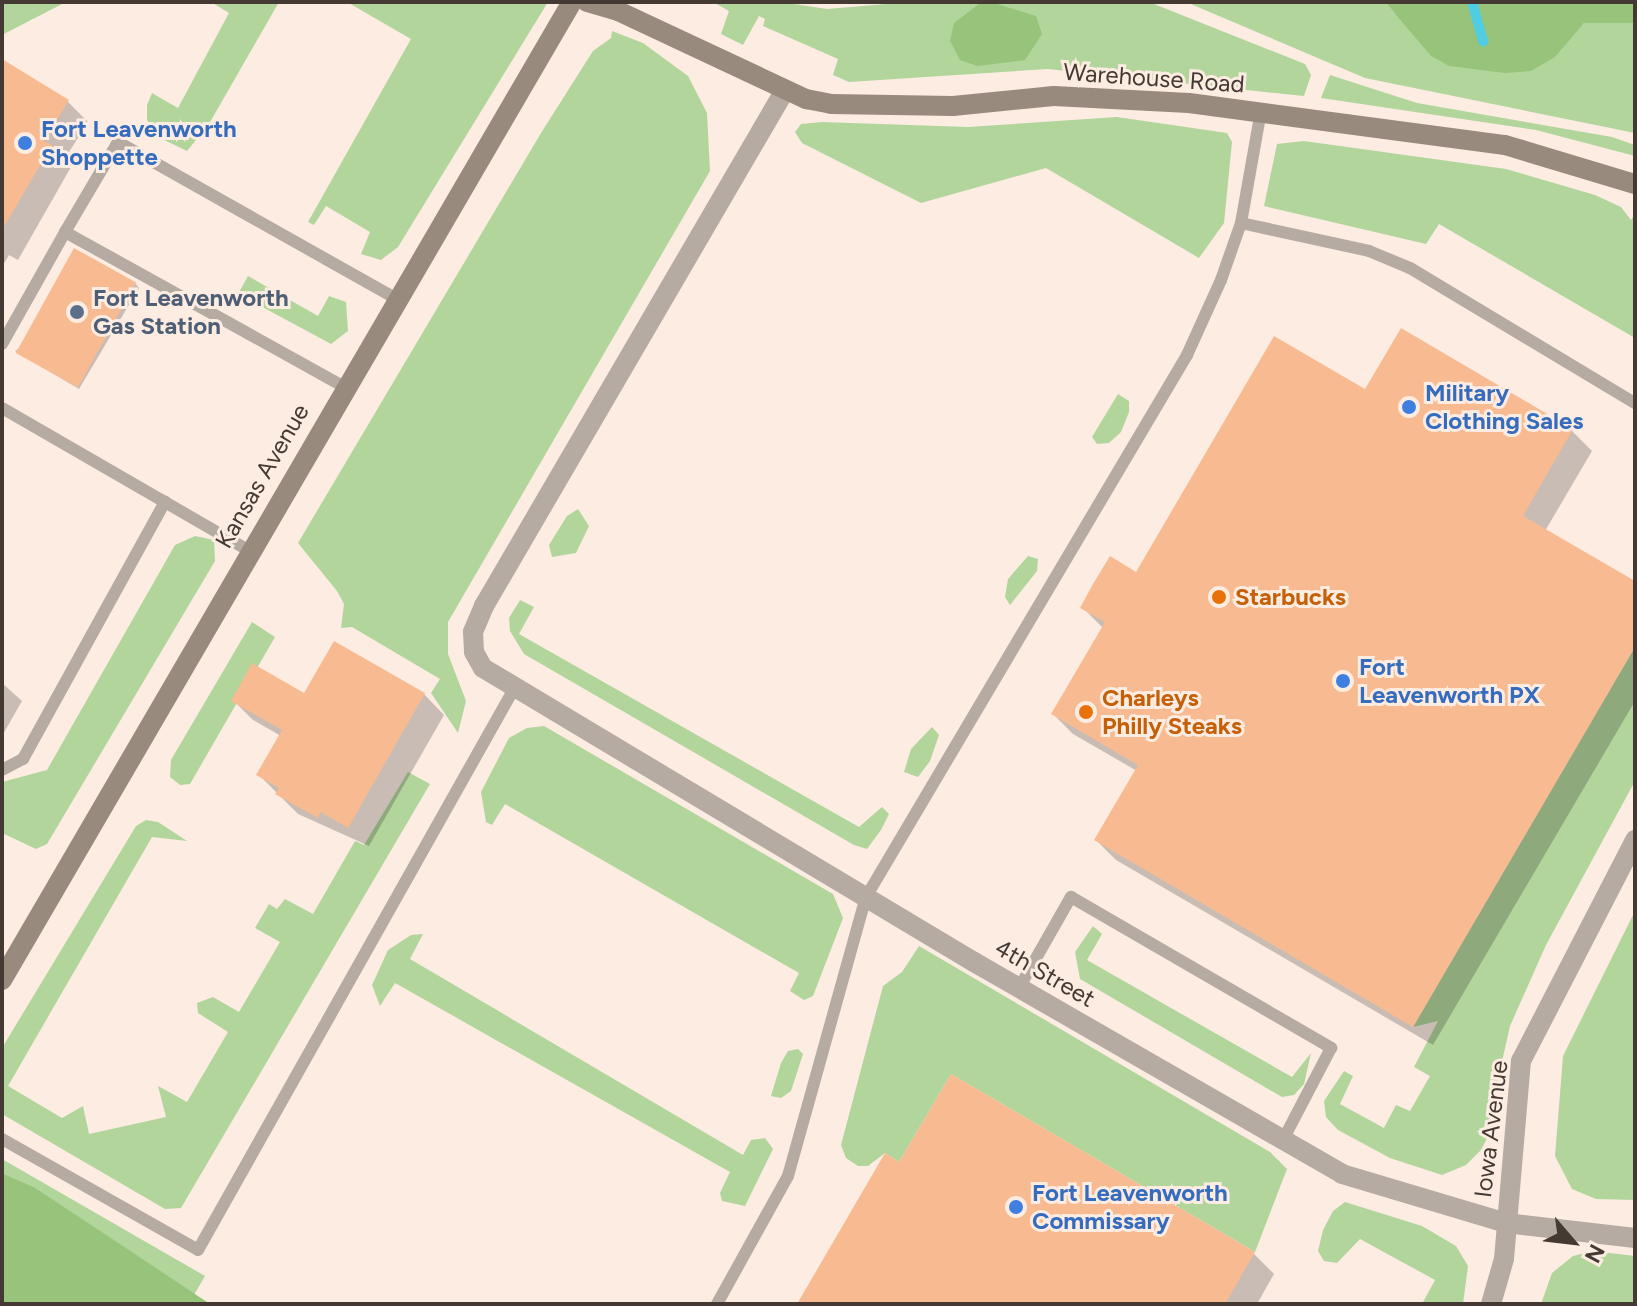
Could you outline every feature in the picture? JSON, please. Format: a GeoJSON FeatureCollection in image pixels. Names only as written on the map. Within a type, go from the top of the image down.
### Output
{"type":"FeatureCollection","features":[{"type":"Feature","properties":{"kind":"street","name":"Kansas Avenue"},"geometry":{"type":"LineString","coordinates":[[2,980],[248,550],[572,2]]}},
{"type":"Feature","properties":{"kind":"street","name":"Warehouse Road"},"geometry":{"type":"LineString","coordinates":[[587,2],[618,11],[806,99],[856,106],[1098,97],[1261,111],[1505,145],[1635,184]]}},
{"type":"Feature","properties":{"kind":"street","name":"4th Street"},"geometry":{"type":"LineString","coordinates":[[785,90],[484,606],[473,632],[474,652],[483,668],[1019,988],[1342,1174],[1506,1223],[1635,1238]]}},
{"type":"Feature","properties":{"kind":"street","name":"Iowa Avenue"},"geometry":{"type":"LineString","coordinates":[[1491,1304],[1504,1259],[1521,1061],[1635,840]]}},
{"type":"Feature","properties":{"kind":"lane"},"geometry":{"type":"LineString","coordinates":[[717,1304],[788,1176],[866,897],[1187,355],[1241,223],[1261,111]]}},
{"type":"Feature","properties":{"kind":"lane"},"geometry":{"type":"LineString","coordinates":[[2,344],[118,142],[397,299]]}},
{"type":"Feature","properties":{"kind":"lane"},"geometry":{"type":"LineString","coordinates":[[1241,223],[1369,251],[1410,268],[1635,403]]}},
{"type":"Feature","properties":{"kind":"lane"},"geometry":{"type":"LineString","coordinates":[[65,232],[345,387]]}},
{"type":"Feature","properties":{"kind":"lane"},"geometry":{"type":"LineString","coordinates":[[2,408],[248,550]]}},
{"type":"Feature","properties":{"kind":"lane"},"geometry":{"type":"LineString","coordinates":[[2,770],[23,759],[165,502]]}},
{"type":"Feature","properties":{"kind":"lane"},"geometry":{"type":"LineString","coordinates":[[2,1139],[198,1250],[515,687]]}},
{"type":"Feature","properties":{"kind":"lane"},"geometry":{"type":"LineString","coordinates":[[1019,988],[1071,897],[1331,1048],[1283,1140]]}},
{"type":"Feature","properties":{"kind":"green space"},"geometry":{"type":"Polygon","coordinates":[[[2,2],[66,2],[2,35],[2,2]]]}},
{"type":"Feature","properties":{"kind":"green space"},"geometry":{"type":"Polygon","coordinates":[[[211,2],[279,2],[209,124],[187,151],[158,137],[147,120],[147,105],[152,93],[178,108],[229,13],[211,2]]]}},
{"type":"Feature","properties":{"kind":"green space"},"geometry":{"type":"Polygon","coordinates":[[[347,2],[548,2],[398,247],[381,260],[361,254],[370,232],[326,206],[314,225],[308,222],[411,39],[347,2]]]}},
{"type":"Feature","properties":{"kind":"green space"},"geometry":{"type":"Polygon","coordinates":[[[713,2],[781,2],[827,9],[910,2],[1149,2],[1305,64],[1311,75],[1304,96],[1048,69],[849,82],[833,75],[838,59],[763,26],[765,19],[759,16],[743,45],[721,34],[729,11],[713,2]]]}},
{"type":"Feature","properties":{"kind":"green space"},"geometry":{"type":"Polygon","coordinates":[[[991,2],[1036,16],[1042,34],[1025,60],[977,66],[960,60],[950,41],[954,23],[980,3],[991,2]]]}},
{"type":"Feature","properties":{"kind":"green space"},"geometry":{"type":"Polygon","coordinates":[[[1186,2],[1385,2],[1395,14],[1574,33],[1584,23],[1635,23],[1635,133],[1365,78],[1186,2]]]}},
{"type":"Feature","properties":{"kind":"green space"},"geometry":{"type":"Polygon","coordinates":[[[1385,2],[1635,2],[1635,23],[1584,23],[1555,57],[1531,71],[1505,73],[1449,66],[1431,56],[1385,2]]]}},
{"type":"Feature","properties":{"kind":"green space"},"geometry":{"type":"Polygon","coordinates":[[[612,31],[643,43],[688,76],[707,113],[710,171],[448,622],[448,654],[466,701],[458,733],[431,693],[440,679],[352,627],[341,628],[344,604],[298,543],[541,133],[593,51],[611,38],[612,31]]]}},
{"type":"Feature","properties":{"kind":"green space"},"geometry":{"type":"Polygon","coordinates":[[[1330,75],[1417,103],[1612,137],[1635,145],[1635,156],[1536,130],[1321,98],[1330,75]]]}},
{"type":"Feature","properties":{"kind":"green space"},"geometry":{"type":"Polygon","coordinates":[[[1117,117],[1227,133],[1232,142],[1224,223],[1199,258],[1046,168],[921,203],[802,143],[795,132],[801,124],[822,122],[968,127],[1117,117]]]}},
{"type":"Feature","properties":{"kind":"green space"},"geometry":{"type":"Polygon","coordinates":[[[1304,141],[1506,169],[1595,195],[1621,207],[1631,220],[1635,214],[1635,338],[1439,224],[1426,244],[1264,206],[1277,144],[1304,141]]]}},
{"type":"Feature","properties":{"kind":"green space"},"geometry":{"type":"Polygon","coordinates":[[[248,276],[318,316],[329,296],[346,302],[348,331],[331,344],[238,294],[248,276]]]}},
{"type":"Feature","properties":{"kind":"green space"},"geometry":{"type":"Polygon","coordinates":[[[1118,394],[1129,401],[1129,412],[1121,432],[1109,443],[1097,444],[1092,437],[1118,394]]]}},
{"type":"Feature","properties":{"kind":"green space"},"geometry":{"type":"Polygon","coordinates":[[[578,509],[589,526],[576,553],[552,557],[549,545],[567,516],[578,509]]]}},
{"type":"Feature","properties":{"kind":"green space"},"geometry":{"type":"Polygon","coordinates":[[[195,536],[214,540],[215,561],[47,844],[36,849],[2,833],[2,782],[47,770],[175,545],[195,536]]]}},
{"type":"Feature","properties":{"kind":"green space"},"geometry":{"type":"Polygon","coordinates":[[[1028,556],[1038,559],[1037,571],[1010,605],[1005,597],[1008,579],[1028,556]]]}},
{"type":"Feature","properties":{"kind":"green space"},"geometry":{"type":"Polygon","coordinates":[[[520,600],[534,607],[519,634],[859,827],[882,807],[889,814],[881,830],[867,849],[854,845],[524,654],[510,631],[509,618],[520,600]]]}},
{"type":"Feature","properties":{"kind":"green space"},"geometry":{"type":"Polygon","coordinates":[[[252,622],[275,637],[190,784],[180,785],[170,777],[171,760],[252,622]]]}},
{"type":"Feature","properties":{"kind":"green space"},"geometry":{"type":"Polygon","coordinates":[[[1635,647],[1635,781],[1546,945],[1510,1026],[1492,1106],[1493,1127],[1481,1150],[1466,1165],[1442,1175],[1390,1158],[1338,1130],[1326,1117],[1324,1101],[1344,1071],[1353,1076],[1340,1104],[1384,1128],[1396,1105],[1410,1111],[1430,1076],[1414,1067],[1438,1021],[1413,1027],[1635,647]]]}},
{"type":"Feature","properties":{"kind":"green space"},"geometry":{"type":"Polygon","coordinates":[[[544,726],[833,894],[843,918],[813,996],[804,1000],[790,991],[799,973],[505,804],[492,825],[486,822],[481,792],[509,738],[527,728],[544,726]]]}},
{"type":"Feature","properties":{"kind":"green space"},"geometry":{"type":"Polygon","coordinates":[[[932,727],[939,735],[930,761],[918,777],[904,772],[911,749],[932,727]]]}},
{"type":"Feature","properties":{"kind":"green space"},"geometry":{"type":"Polygon","coordinates":[[[408,772],[430,784],[181,1208],[165,1209],[2,1114],[2,1048],[136,826],[146,820],[158,822],[187,841],[152,837],[8,1086],[62,1118],[83,1106],[89,1134],[166,1117],[158,1086],[187,1102],[228,1032],[198,1013],[197,1003],[213,997],[239,1012],[280,942],[255,928],[269,904],[277,909],[285,899],[313,914],[355,841],[364,845],[408,772]]]}},
{"type":"Feature","properties":{"kind":"green space"},"geometry":{"type":"Polygon","coordinates":[[[1635,911],[1635,1200],[1596,1199],[1572,1189],[1555,1156],[1563,1056],[1635,911]]]}},
{"type":"Feature","properties":{"kind":"green space"},"geometry":{"type":"Polygon","coordinates":[[[1093,926],[1102,934],[1087,960],[1292,1077],[1311,1053],[1304,1084],[1294,1095],[1282,1097],[1080,979],[1075,952],[1093,926]]]}},
{"type":"Feature","properties":{"kind":"green space"},"geometry":{"type":"Polygon","coordinates":[[[423,934],[410,959],[743,1155],[751,1140],[765,1138],[773,1149],[745,1206],[722,1201],[720,1193],[730,1172],[395,983],[380,1006],[372,985],[388,950],[411,935],[423,934]]]}},
{"type":"Feature","properties":{"kind":"green space"},"geometry":{"type":"Polygon","coordinates":[[[919,946],[1270,1152],[1287,1169],[1255,1252],[951,1074],[899,1162],[885,1153],[868,1166],[858,1166],[846,1158],[841,1145],[883,986],[902,972],[919,946]]]}},
{"type":"Feature","properties":{"kind":"green space"},"geometry":{"type":"Polygon","coordinates":[[[798,1049],[803,1054],[791,1091],[781,1098],[771,1096],[781,1063],[788,1051],[798,1049]]]}},
{"type":"Feature","properties":{"kind":"green space"},"geometry":{"type":"Polygon","coordinates":[[[2,1159],[205,1276],[194,1295],[34,1187],[2,1173],[2,1159]]]}},
{"type":"Feature","properties":{"kind":"green space"},"geometry":{"type":"Polygon","coordinates":[[[2,1173],[34,1187],[210,1304],[2,1304],[2,1173]]]}},
{"type":"Feature","properties":{"kind":"green space"},"geometry":{"type":"Polygon","coordinates":[[[1345,1202],[1422,1226],[1456,1246],[1468,1266],[1463,1304],[1422,1304],[1435,1280],[1360,1239],[1337,1263],[1324,1261],[1318,1251],[1323,1230],[1333,1211],[1345,1202]]]}},
{"type":"Feature","properties":{"kind":"green space"},"geometry":{"type":"Polygon","coordinates":[[[1593,1251],[1635,1256],[1635,1304],[1541,1304],[1552,1273],[1573,1256],[1593,1251]]]}},
{"type":"Feature","properties":{"kind":"building","name":"Fort Leavenworth Shoppette"},"geometry":{"type":"Polygon","coordinates":[[[2,59],[69,100],[44,141],[52,145],[2,230],[2,59]]]}},
{"type":"Feature","properties":{"kind":"building","name":"Fort Leavenworth Gas Station"},"geometry":{"type":"Polygon","coordinates":[[[74,248],[136,282],[78,387],[16,353],[74,248]]]}},
{"type":"Feature","properties":{"kind":"building","name":"Fort Leavenworth PX"},"geometry":{"type":"Polygon","coordinates":[[[1401,328],[1573,429],[1523,516],[1635,581],[1635,647],[1413,1027],[1094,840],[1138,765],[1051,714],[1105,622],[1080,608],[1093,584],[1110,556],[1136,572],[1274,336],[1365,389],[1401,328]]]}},
{"type":"Feature","properties":{"kind":"building"},"geometry":{"type":"Polygon","coordinates":[[[334,641],[425,693],[348,828],[321,812],[318,818],[275,794],[279,788],[256,775],[282,730],[231,701],[252,663],[304,693],[334,641]]]}},
{"type":"Feature","properties":{"kind":"building","name":"Fort Leavenworth Commissary"},"geometry":{"type":"Polygon","coordinates":[[[951,1074],[1255,1252],[1225,1304],[797,1304],[885,1153],[899,1162],[951,1074]]]}},
{"type":"Feature","properties":{"kind":"waterway"},"geometry":{"type":"LineString","coordinates":[[1472,2],[1483,41]]}},
{"type":"Feature","properties":{"kind":"place","name":"Fort Leavenworth Shoppette"},"geometry":{"type":"Point","coordinates":[25,143]}},
{"type":"Feature","properties":{"kind":"place","name":"Fort Leavenworth Gas Station"},"geometry":{"type":"Point","coordinates":[77,312]}},
{"type":"Feature","properties":{"kind":"place","name":"Military Clothing Sales"},"geometry":{"type":"Point","coordinates":[1409,407]}},
{"type":"Feature","properties":{"kind":"place","name":"Starbucks"},"geometry":{"type":"Point","coordinates":[1219,597]}},
{"type":"Feature","properties":{"kind":"place","name":"Fort Leavenworth PX"},"geometry":{"type":"Point","coordinates":[1343,681]}},
{"type":"Feature","properties":{"kind":"place","name":"Charleys Philly Steaks"},"geometry":{"type":"Point","coordinates":[1086,712]}},
{"type":"Feature","properties":{"kind":"place","name":"Fort Leavenworth Commissary"},"geometry":{"type":"Point","coordinates":[1016,1207]}}]}
